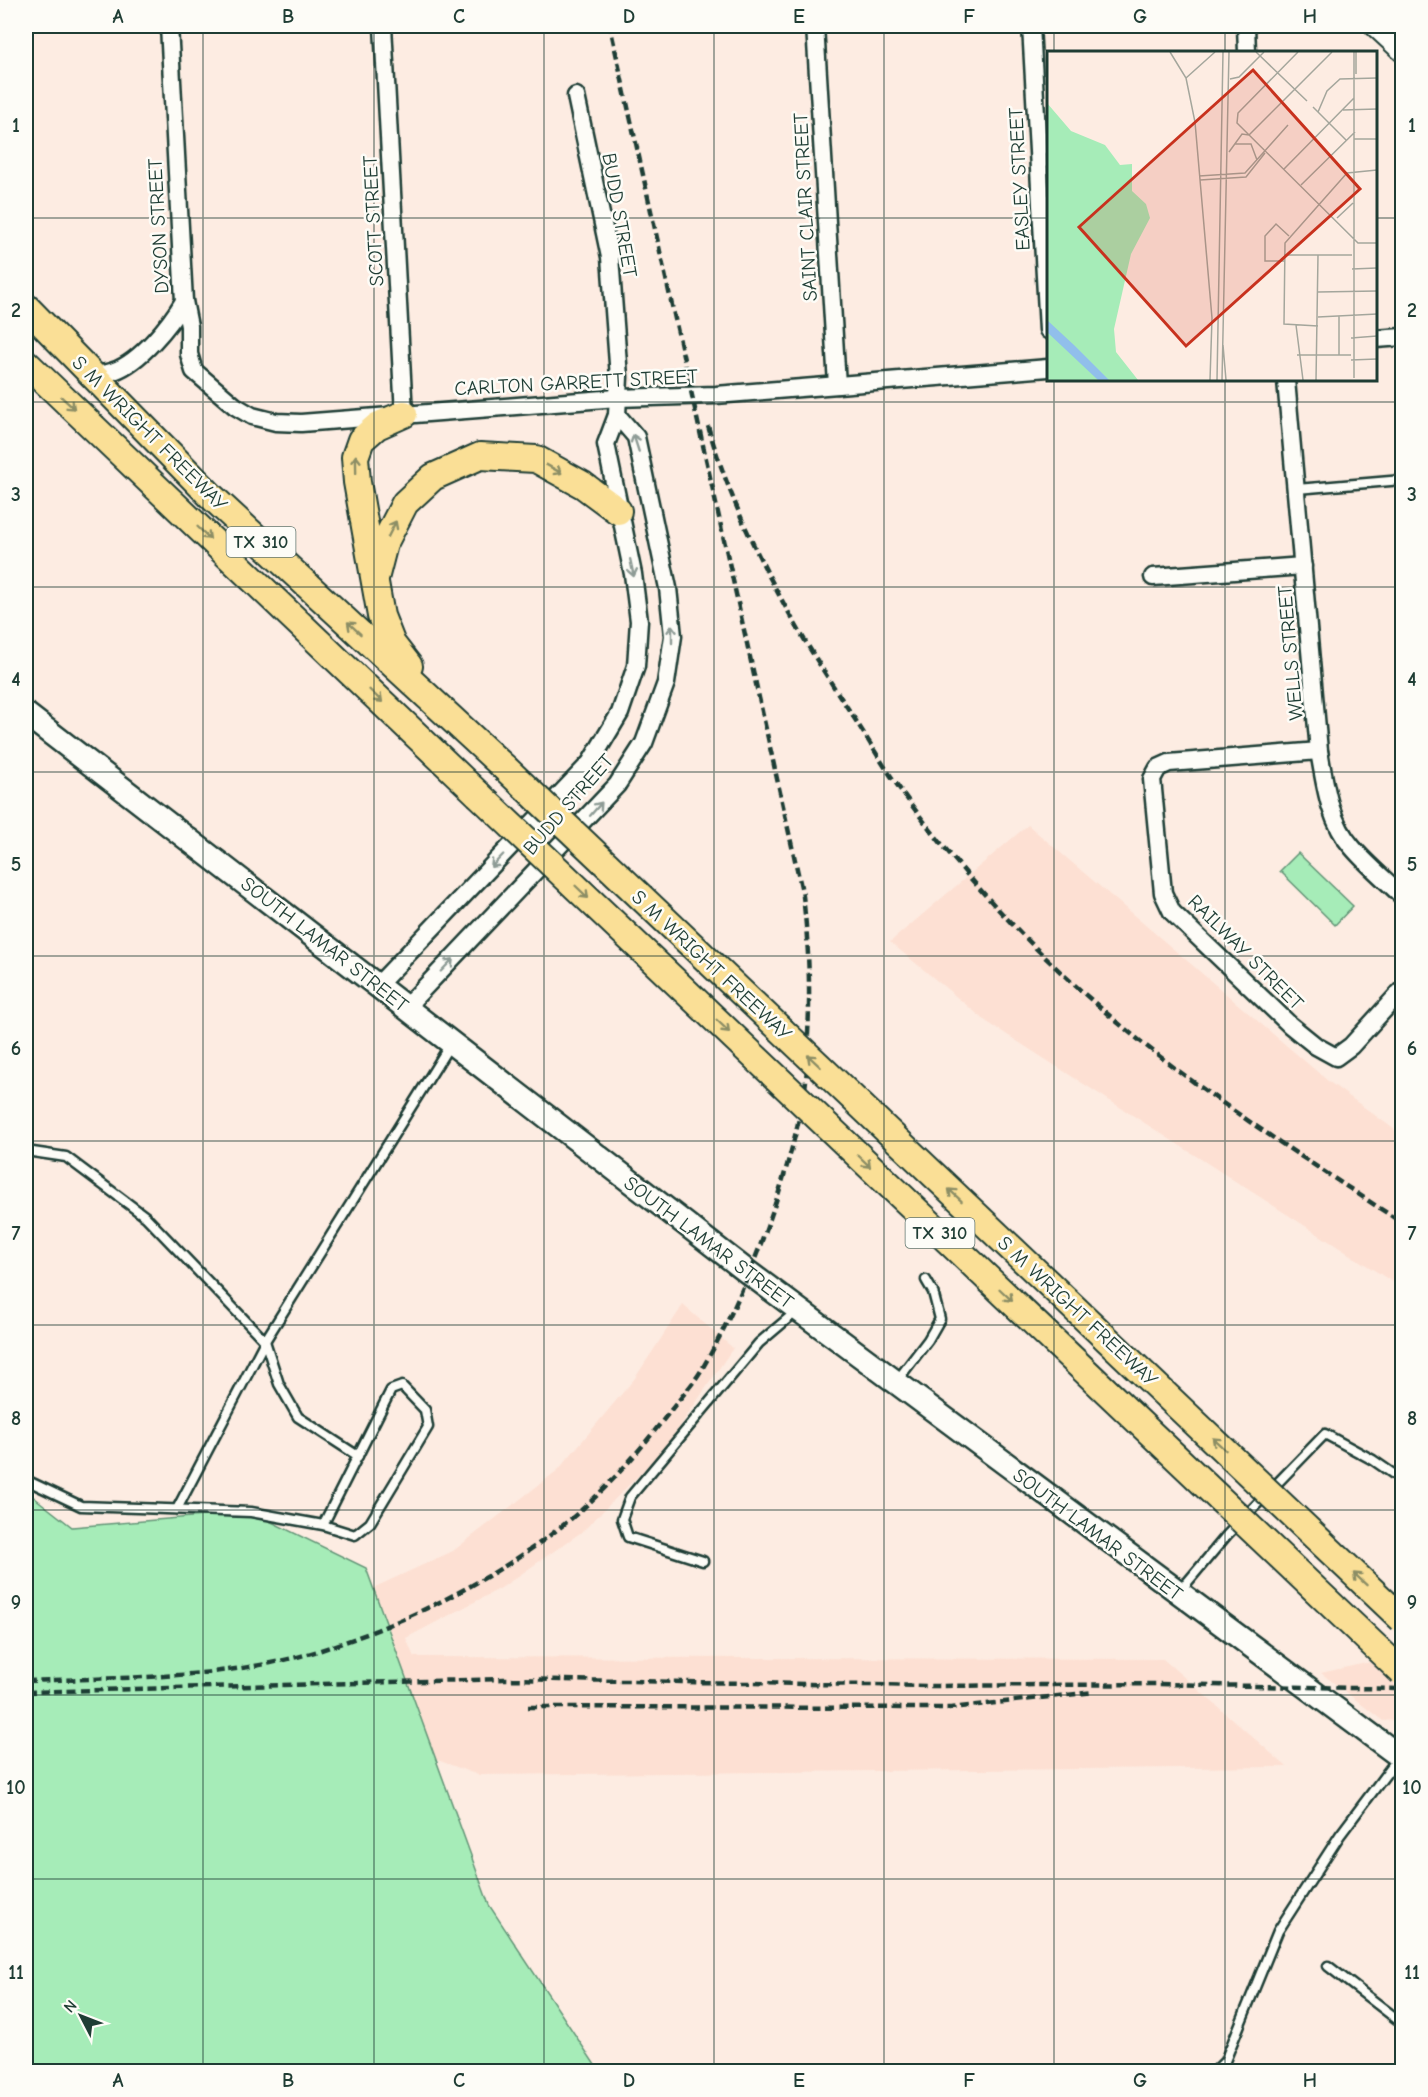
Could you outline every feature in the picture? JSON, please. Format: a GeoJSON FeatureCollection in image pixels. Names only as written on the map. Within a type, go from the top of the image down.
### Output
{"type":"FeatureCollection","features":[{"type":"Feature","properties":{"kind":"main road","name":"S M WRIGHT FREEWAY"},"geometry":{"type":"LineString","coordinates":[[26,307],[90,375],[212,497],[505,768],[1402,1619]]}},
{"type":"Feature","properties":{"kind":"main road","name":"S M WRIGHT FREEWAY"},"geometry":{"type":"LineString","coordinates":[[26,363],[1402,1672]]}},
{"type":"Feature","properties":{"kind":"main road"},"geometry":{"type":"LineString","coordinates":[[404,414],[377,426],[361,440],[355,457],[381,616],[392,644],[404,660],[505,768]]}},
{"type":"Feature","properties":{"kind":"main road"},"geometry":{"type":"LineString","coordinates":[[374,584],[384,544],[405,503],[433,477],[480,456],[536,459],[583,485],[618,511]]}},
{"type":"Feature","properties":{"kind":"main road","name":"SOUTH LAMAR STREET"},"geometry":{"type":"LineString","coordinates":[[26,714],[799,1310],[1401,1756]]}},
{"type":"Feature","properties":{"kind":"street","name":"DYSON STREET"},"geometry":{"type":"LineString","coordinates":[[90,375],[111,373],[134,360],[174,319],[184,301],[169,26]]}},
{"type":"Feature","properties":{"kind":"street","name":"SCOTT STREET"},"geometry":{"type":"LineString","coordinates":[[383,26],[404,414]]}},
{"type":"Feature","properties":{"kind":"street","name":"SAINT CLAIR STREET"},"geometry":{"type":"LineString","coordinates":[[815,26],[837,385]]}},
{"type":"Feature","properties":{"kind":"street","name":"EASLEY STREET"},"geometry":{"type":"LineString","coordinates":[[1032,26],[1047,311]]}},
{"type":"Feature","properties":{"kind":"street"},"geometry":{"type":"LineString","coordinates":[[1246,26],[1247,51]]}},
{"type":"Feature","properties":{"kind":"street"},"geometry":{"type":"LineString","coordinates":[[1375,26],[1402,51]]}},
{"type":"Feature","properties":{"kind":"street","name":"BUDD STREET"},"geometry":{"type":"LineString","coordinates":[[377,986],[590,763],[620,713],[636,666],[639,621],[633,574],[618,511],[606,444],[617,406],[619,377],[610,257],[576,96]]}},
{"type":"Feature","properties":{"kind":"street","name":"CARLTON GARRETT STREET"},"geometry":{"type":"LineString","coordinates":[[184,301],[189,327],[189,354],[194,371],[236,406],[252,416],[301,423],[404,414],[617,406],[716,395],[1047,368]]}},
{"type":"Feature","properties":{"kind":"street"},"geometry":{"type":"LineString","coordinates":[[1377,339],[1402,337]]}},
{"type":"Feature","properties":{"kind":"street","name":"WELLS STREET"},"geometry":{"type":"LineString","coordinates":[[1286,381],[1319,752],[1328,798],[1336,820],[1351,846],[1402,896]]}},
{"type":"Feature","properties":{"kind":"street","name":"BUDD STREET"},"geometry":{"type":"LineString","coordinates":[[406,1008],[616,785],[644,743],[666,682],[673,636],[668,588],[636,437],[617,406]]}},
{"type":"Feature","properties":{"kind":"street"},"geometry":{"type":"LineString","coordinates":[[1153,577],[1303,566]]}},
{"type":"Feature","properties":{"kind":"street","name":"RAILWAY STREET"},"geometry":{"type":"LineString","coordinates":[[1319,752],[1169,763],[1158,768],[1152,779],[1163,893],[1172,912],[1290,1025],[1316,1046],[1336,1057],[1351,1046],[1402,990]]}},
{"type":"Feature","properties":{"kind":"lane"},"geometry":{"type":"LineString","coordinates":[[1297,489],[1402,480]]}},
{"type":"Feature","properties":{"kind":"lane"},"geometry":{"type":"LineString","coordinates":[[177,1509],[265,1341],[451,1043]]}},
{"type":"Feature","properties":{"kind":"lane"},"geometry":{"type":"LineString","coordinates":[[26,1151],[66,1157],[146,1217],[265,1341],[279,1384],[298,1418],[357,1456]]}},
{"type":"Feature","properties":{"kind":"lane"},"geometry":{"type":"LineString","coordinates":[[896,1382],[928,1340],[940,1319],[933,1292],[926,1280]]}},
{"type":"Feature","properties":{"kind":"lane"},"geometry":{"type":"LineString","coordinates":[[703,1561],[628,1537],[622,1519],[630,1497],[759,1342],[799,1310]]}},
{"type":"Feature","properties":{"kind":"lane"},"geometry":{"type":"LineString","coordinates":[[26,1480],[81,1506],[251,1512],[323,1525],[355,1535],[370,1523],[428,1427],[425,1410],[402,1386],[391,1390],[323,1525]]}},
{"type":"Feature","properties":{"kind":"lane"},"geometry":{"type":"LineString","coordinates":[[1178,1593],[1227,1535],[1325,1434],[1373,1460],[1402,1480]]}},
{"type":"Feature","properties":{"kind":"lane"},"geometry":{"type":"LineString","coordinates":[[1214,2072],[1225,2061],[1278,1930],[1340,1835],[1401,1756]]}},
{"type":"Feature","properties":{"kind":"lane"},"geometry":{"type":"LineString","coordinates":[[1328,1966],[1402,2023]]}},
{"type":"Feature","properties":{"kind":"shaded area"},"geometry":{"type":"Polygon","coordinates":[[[1028,825],[1328,1081],[1402,1135],[1402,1288],[987,1022],[890,942],[1028,825]]]}},
{"type":"Feature","properties":{"kind":"shaded area"},"geometry":{"type":"Polygon","coordinates":[[[683,1305],[733,1348],[663,1451],[583,1531],[501,1588],[406,1638],[414,1657],[1163,1659],[1287,1767],[478,1775],[286,1704],[280,1631],[453,1551],[558,1470],[635,1378],[683,1305]]]}},
{"type":"Feature","properties":{"kind":"shaded area"},"geometry":{"type":"Polygon","coordinates":[[[1402,1655],[1402,1719],[1383,1721],[1321,1673],[1402,1655]]]}},
{"type":"Feature","properties":{"kind":"green space"},"geometry":{"type":"Polygon","coordinates":[[[1298,853],[1353,906],[1335,925],[1280,871],[1298,853]]]}},
{"type":"Feature","properties":{"kind":"green space"},"geometry":{"type":"Polygon","coordinates":[[[26,1491],[72,1527],[251,1512],[366,1568],[489,1905],[599,2071],[26,2071],[26,1491]]]}},
{"type":"Feature","properties":{"kind":"railway"},"geometry":{"type":"LineString","coordinates":[[26,1681],[210,1672],[282,1660],[318,1651],[383,1627],[480,1581],[540,1543],[567,1522],[596,1497],[635,1455],[702,1369],[735,1306],[764,1236],[788,1163],[806,1083],[809,991],[803,896],[610,26]]}},
{"type":"Feature","properties":{"kind":"railway"},"geometry":{"type":"LineString","coordinates":[[708,426],[749,536],[785,606],[893,779],[972,880],[1053,965],[1145,1045],[1253,1124],[1402,1223]]}},
{"type":"Feature","properties":{"kind":"railway"},"geometry":{"type":"LineString","coordinates":[[26,1692],[504,1679],[931,1686],[1160,1684],[1402,1689]]}},
{"type":"Feature","properties":{"kind":"railway"},"geometry":{"type":"LineString","coordinates":[[528,1707],[951,1708],[1094,1692]]}}]}
